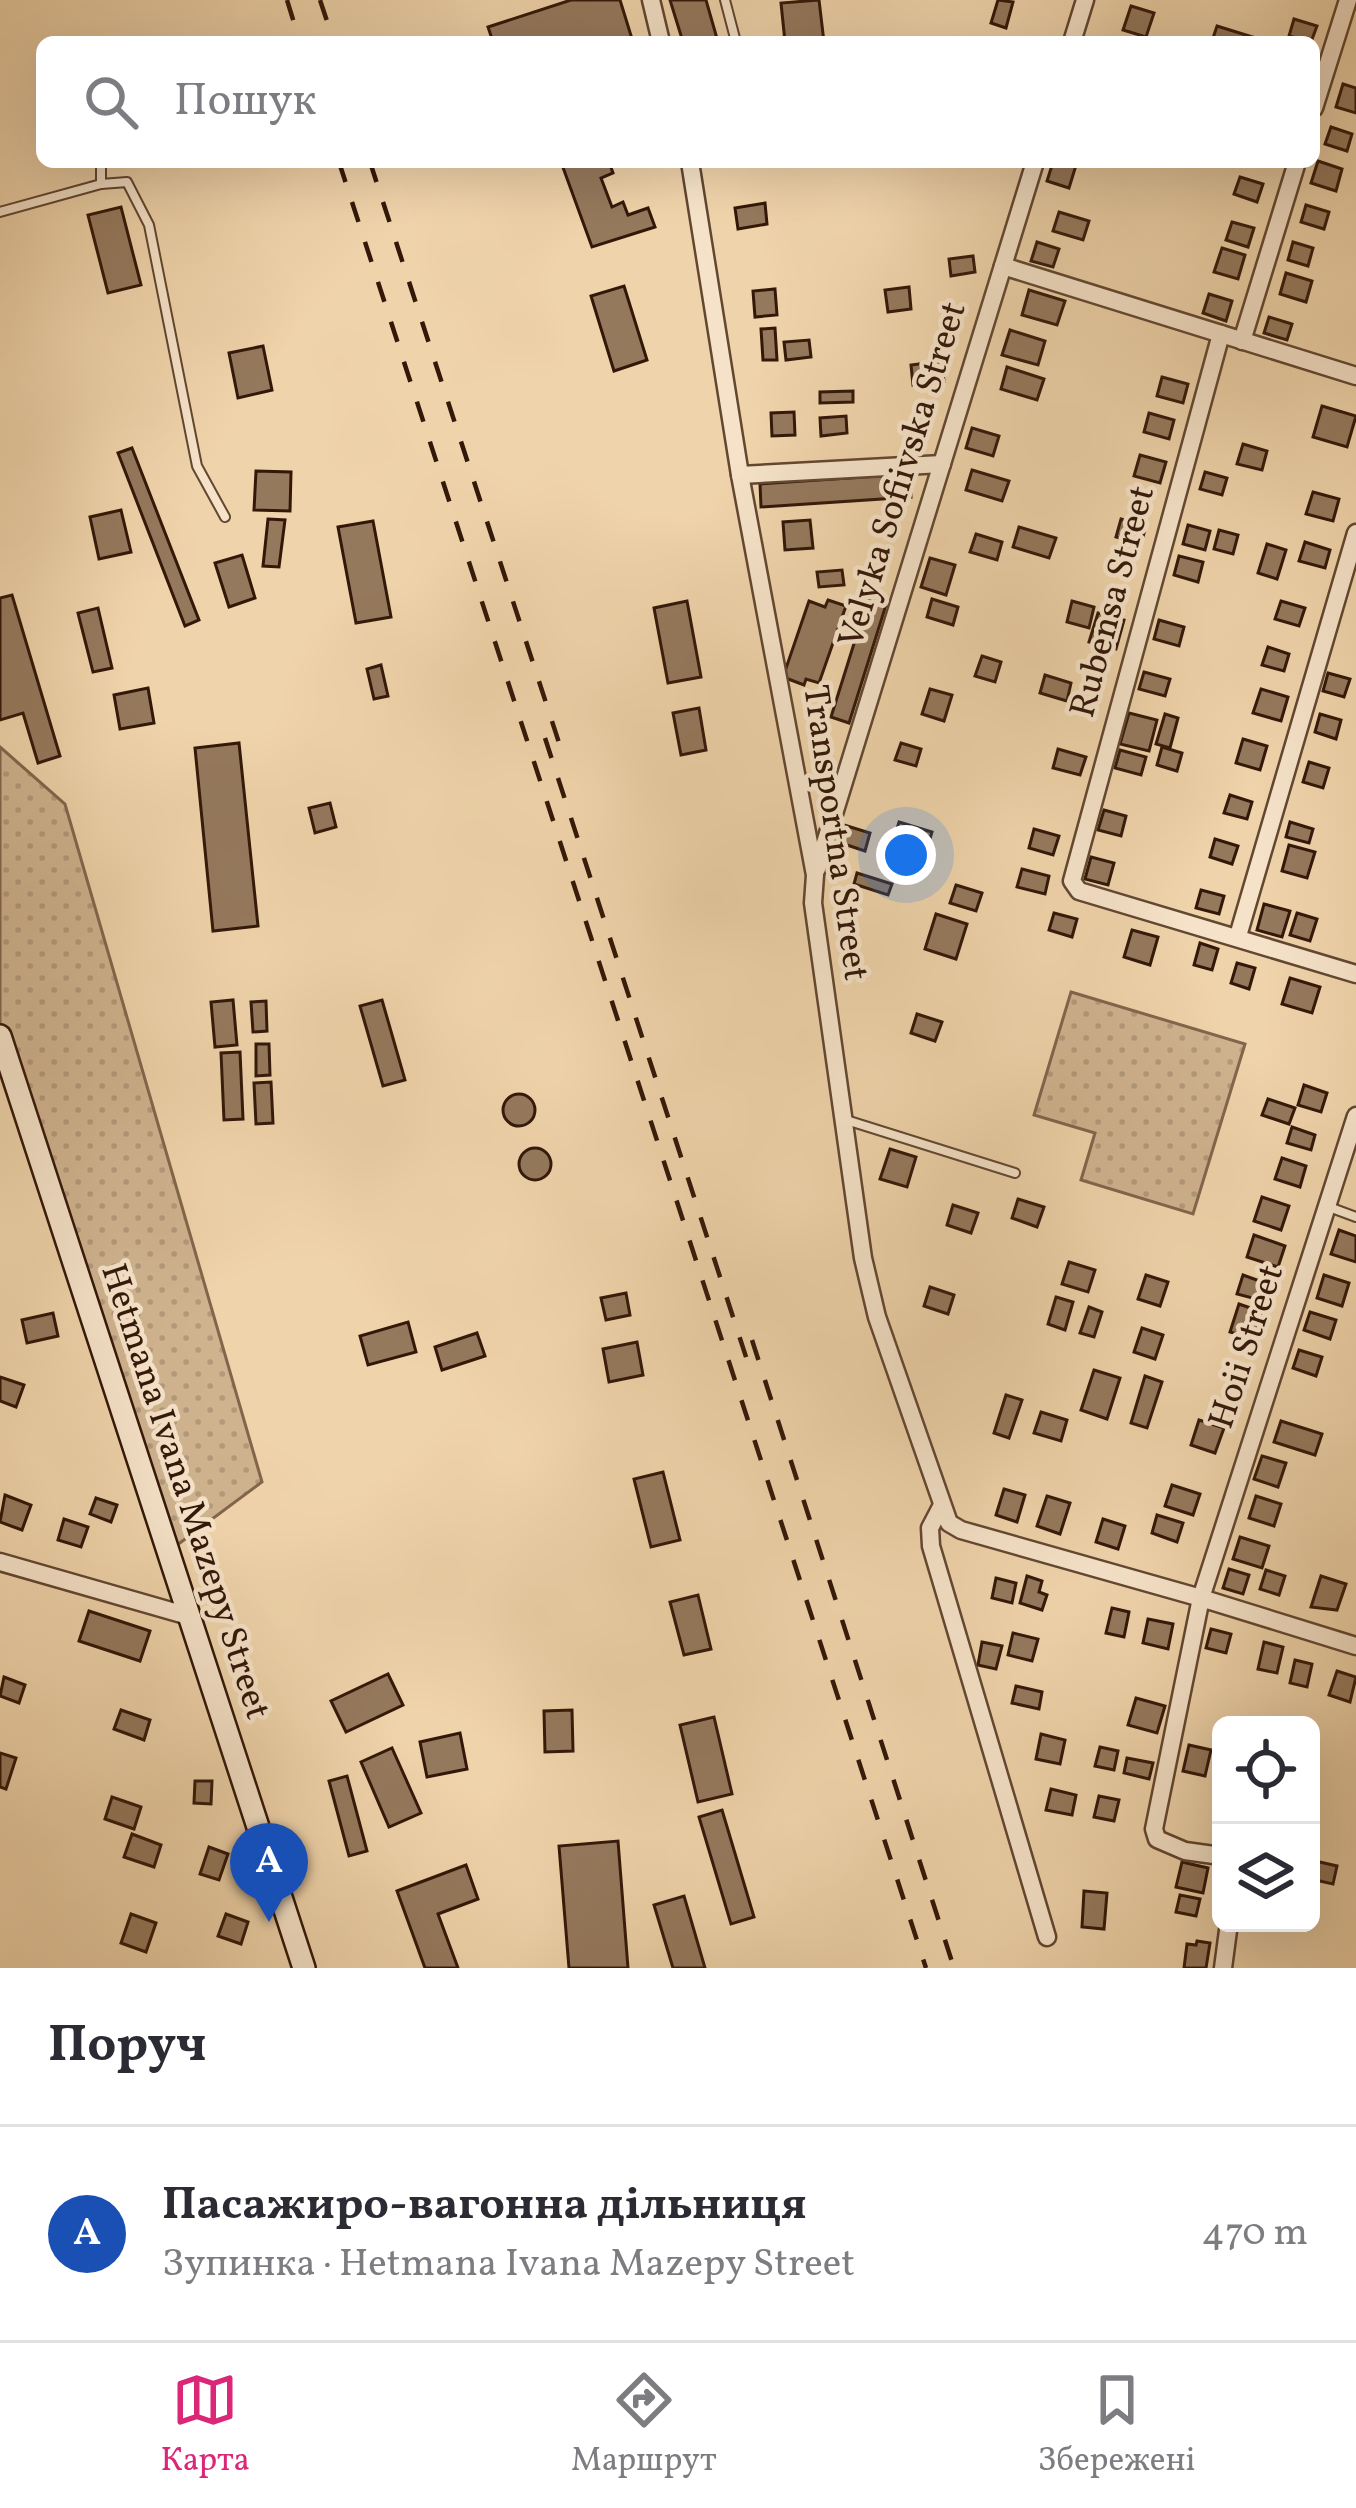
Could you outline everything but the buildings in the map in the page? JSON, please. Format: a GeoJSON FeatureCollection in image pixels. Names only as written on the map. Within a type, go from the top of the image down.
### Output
{"type":"FeatureCollection","features":[{"type":"Feature","properties":{"kind":"main road","name":"Hetmana Ivana Mazepy Street"},"geometry":{"type":"LineString","coordinates":[[0,1036],[304,1968]]}},
{"type":"Feature","properties":{"kind":"street"},"geometry":{"type":"LineString","coordinates":[[651,0],[660,36]]}},
{"type":"Feature","properties":{"kind":"street"},"geometry":{"type":"LineString","coordinates":[[1074,36],[1084,0]]}},
{"type":"Feature","properties":{"kind":"street"},"geometry":{"type":"LineString","coordinates":[[1320,90],[1348,0]]}},
{"type":"Feature","properties":{"kind":"street","name":"Transportna Street"},"geometry":{"type":"LineString","coordinates":[[691,168],[740,475],[815,875],[813,903],[863,1258],[877,1317],[941,1507],[930,1528],[931,1546],[1046,1937]]}},
{"type":"Feature","properties":{"kind":"street","name":"Velyka Sofiivska Street"},"geometry":{"type":"LineString","coordinates":[[815,875],[1033,168]]}},
{"type":"Feature","properties":{"kind":"street"},"geometry":{"type":"LineString","coordinates":[[1242,341],[1296,168]]}},
{"type":"Feature","properties":{"kind":"street"},"geometry":{"type":"LineString","coordinates":[[1003,266],[1356,376]]}},
{"type":"Feature","properties":{"kind":"street","name":"Rubensa Street"},"geometry":{"type":"LineString","coordinates":[[1221,334],[1072,880],[1073,887],[1238,936]]}},
{"type":"Feature","properties":{"kind":"street"},"geometry":{"type":"LineString","coordinates":[[740,475],[942,464]]}},
{"type":"Feature","properties":{"kind":"street"},"geometry":{"type":"LineString","coordinates":[[1356,533],[1238,936],[1356,974]]}},
{"type":"Feature","properties":{"kind":"street","name":"Hoii Street"},"geometry":{"type":"LineString","coordinates":[[1212,1854],[1172,1847],[1157,1839],[1154,1829],[1201,1598],[1356,1116]]}},
{"type":"Feature","properties":{"kind":"street"},"geometry":{"type":"LineString","coordinates":[[941,1507],[949,1523],[961,1530],[1356,1646]]}},
{"type":"Feature","properties":{"kind":"street"},"geometry":{"type":"LineString","coordinates":[[0,1562],[192,1617]]}},
{"type":"Feature","properties":{"kind":"street"},"geometry":{"type":"LineString","coordinates":[[1223,1968],[1228,1932]]}},
{"type":"Feature","properties":{"kind":"lane"},"geometry":{"type":"LineString","coordinates":[[725,0],[734,36]]}},
{"type":"Feature","properties":{"kind":"lane"},"geometry":{"type":"LineString","coordinates":[[101,168],[101,184]]}},
{"type":"Feature","properties":{"kind":"lane"},"geometry":{"type":"LineString","coordinates":[[0,212],[101,184],[128,182],[149,225],[197,466],[225,517]]}},
{"type":"Feature","properties":{"kind":"lane"},"geometry":{"type":"LineString","coordinates":[[841,1118],[1015,1173]]}},
{"type":"Feature","properties":{"kind":"lane"},"geometry":{"type":"LineString","coordinates":[[1327,1207],[1356,1217]]}},
{"type":"Feature","properties":{"kind":"shaded area"},"geometry":{"type":"Polygon","coordinates":[[[0,747],[65,804],[262,1482],[169,1551],[0,1043],[0,747]]]}},
{"type":"Feature","properties":{"kind":"shaded area"},"geometry":{"type":"Polygon","coordinates":[[[1071,992],[1245,1044],[1193,1214],[1081,1180],[1095,1133],[1034,1115],[1071,992]]]}},
{"type":"Feature","properties":{"kind":"railway"},"geometry":{"type":"LineString","coordinates":[[287,0],[298,36]]}},
{"type":"Feature","properties":{"kind":"railway"},"geometry":{"type":"LineString","coordinates":[[320,0],[332,36]]}},
{"type":"Feature","properties":{"kind":"railway"},"geometry":{"type":"LineString","coordinates":[[341,168],[926,1968]]}},
{"type":"Feature","properties":{"kind":"railway"},"geometry":{"type":"LineString","coordinates":[[372,168],[562,752]]}},
{"type":"Feature","properties":{"kind":"railway"},"geometry":{"type":"LineString","coordinates":[[545,738],[747,1360]]}},
{"type":"Feature","properties":{"kind":"railway"},"geometry":{"type":"LineString","coordinates":[[752,1340],[954,1968]]}},
{"type":"Feature","properties":{"kind":"place","name":"Пасажиро-вагонна дільниця"},"geometry":{"type":"Point","coordinates":[269,1922]}}]}
